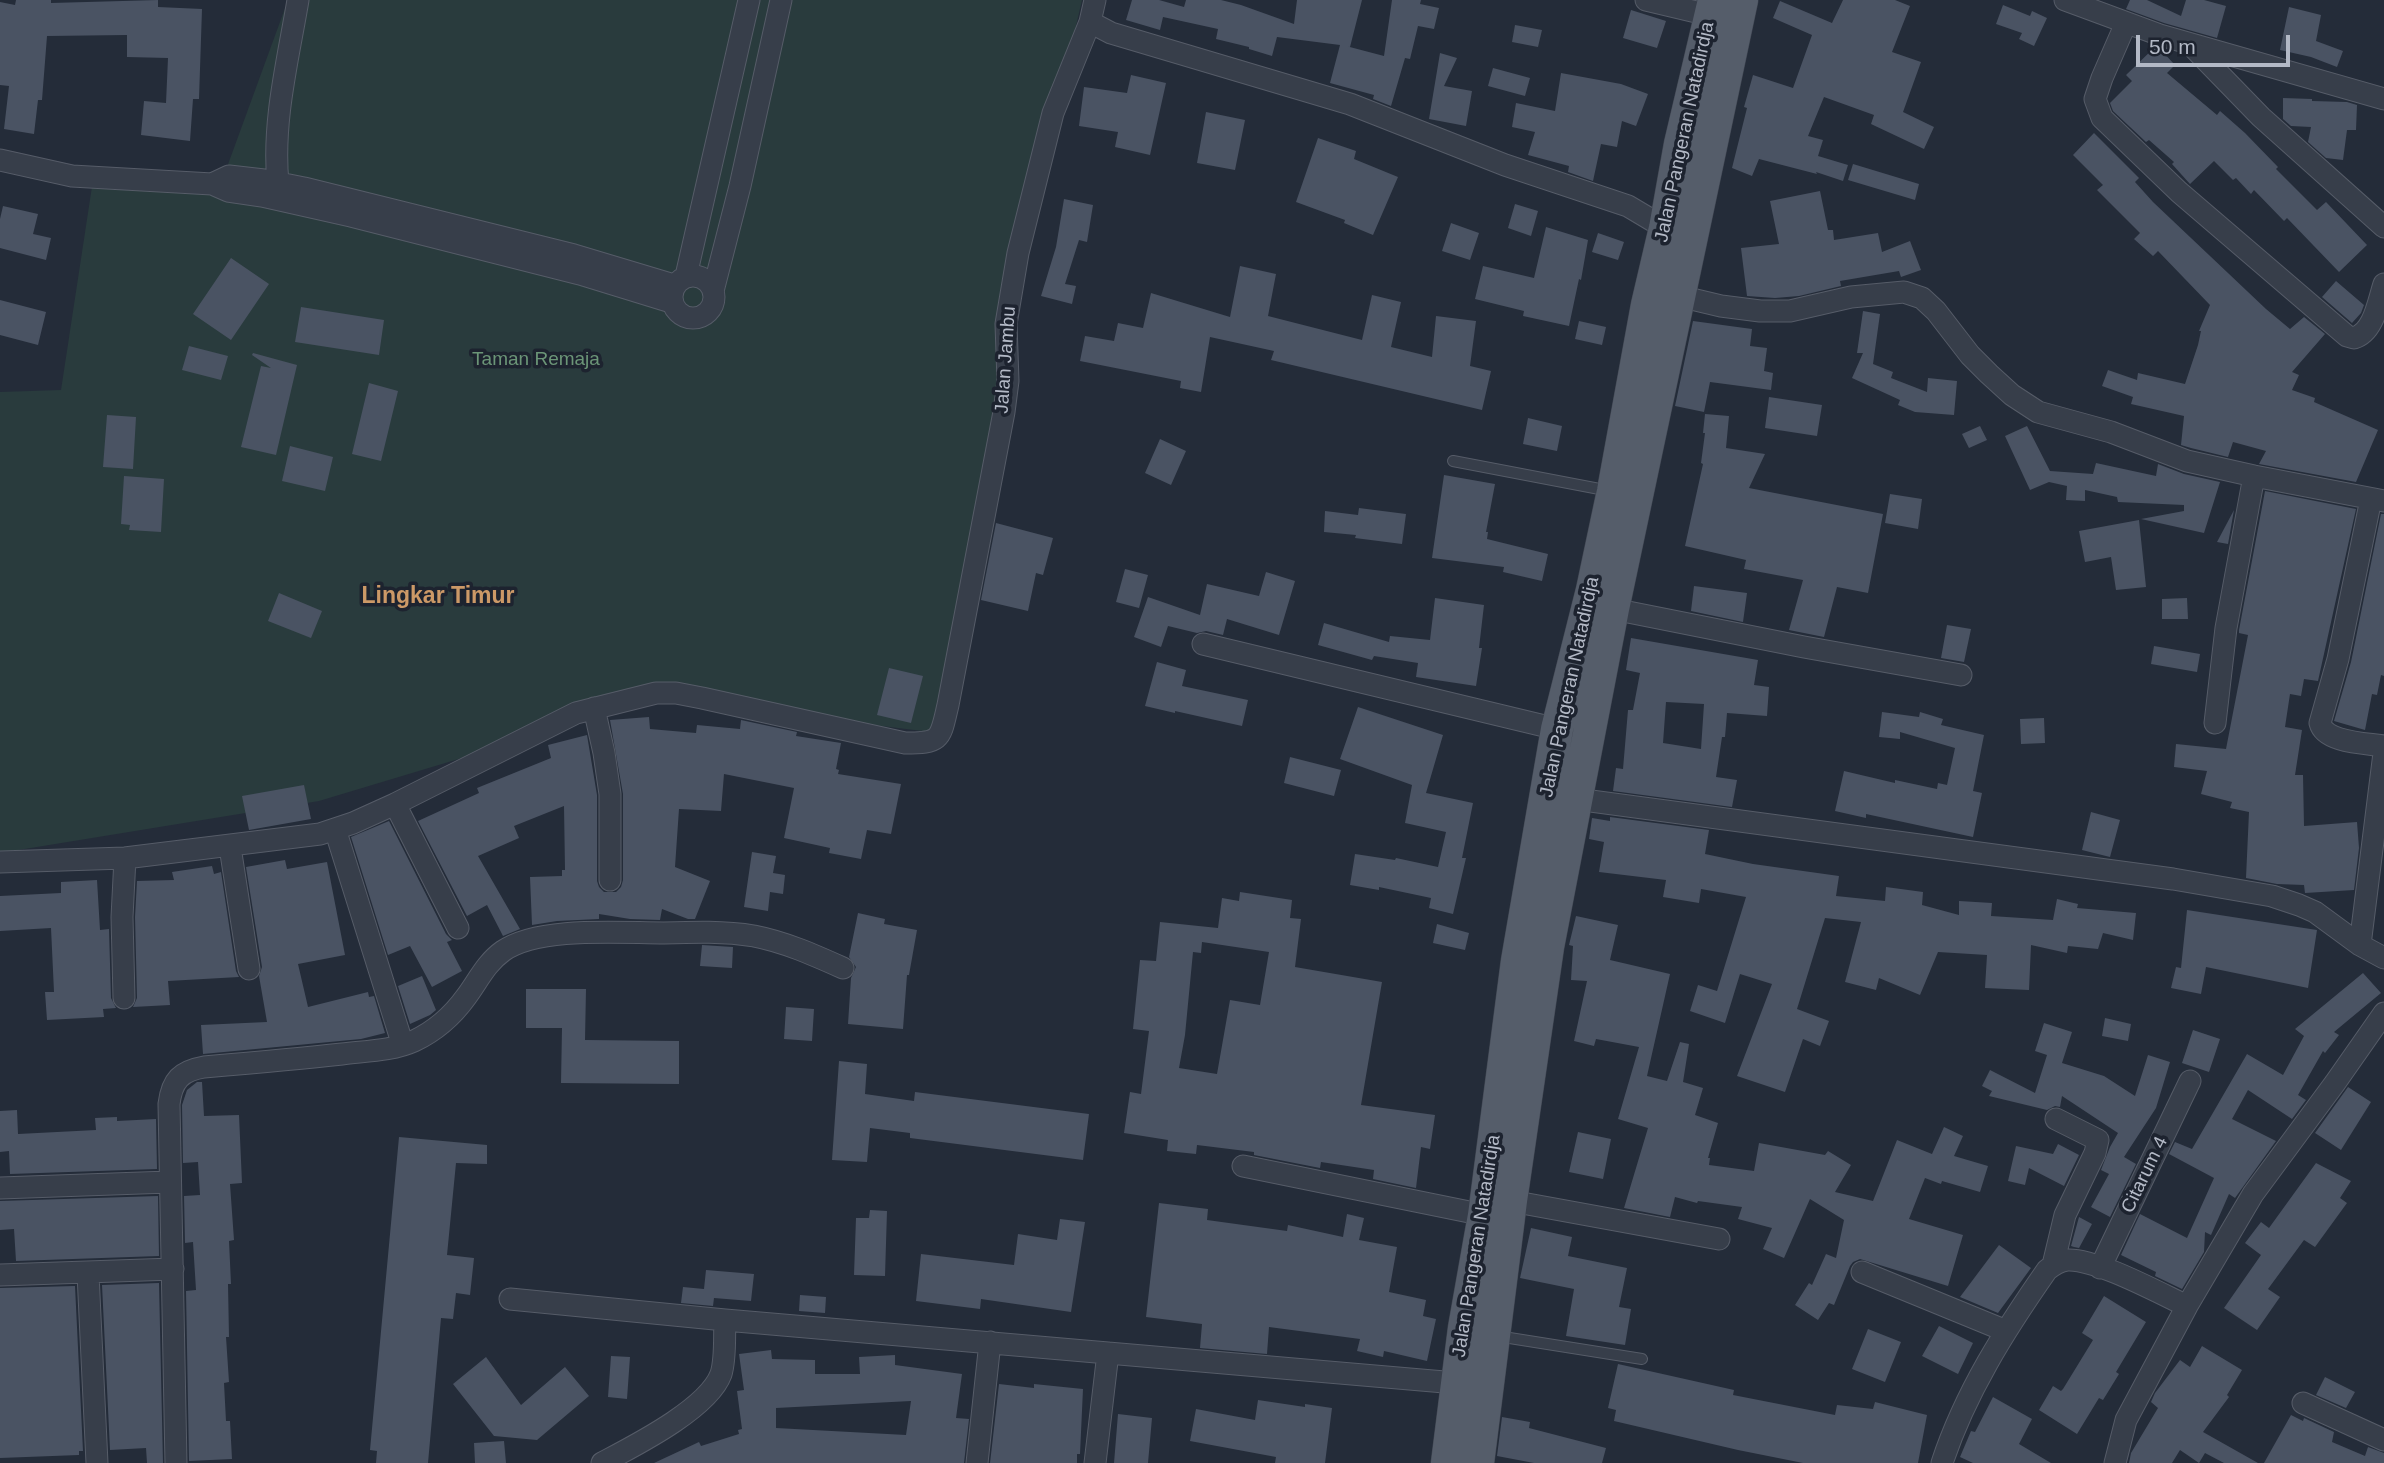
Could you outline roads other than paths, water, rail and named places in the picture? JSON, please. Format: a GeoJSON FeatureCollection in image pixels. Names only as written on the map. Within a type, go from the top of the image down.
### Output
{"type":"FeatureCollection","features":[{"type":"Feature","properties":{"kind":"main road","name":"Jalan Pangeran Natadirdja"},"geometry":{"type":"LineString","coordinates":[[1478,1463],[1494,1336],[1498,1208],[1517,961],[1557,729],[1592,590],[1647,305],[1665,228],[1695,147],[1742,0]]}},
{"type":"Feature","properties":{"kind":"main road","name":"Jalan Pangeran Natadirdja"},"geometry":{"type":"LineString","coordinates":[[1447,1463],[1464,1328],[1498,1208],[1613,608],[1679,296],[1711,8]]}},
{"type":"Feature","properties":{"kind":"main road"},"geometry":{"type":"LineString","coordinates":[[1546,794],[1576,799]]}},
{"type":"Feature","properties":{"kind":"street"},"geometry":{"type":"LineString","coordinates":[[278,183],[275,155],[278,120],[298,0]]}},
{"type":"Feature","properties":{"kind":"street"},"geometry":{"type":"LineString","coordinates":[[0,160],[72,176],[212,184],[228,191],[351,216],[566,271],[677,288],[702,277],[709,282],[714,300],[711,309],[698,318],[681,315],[677,288],[749,0]]}},
{"type":"Feature","properties":{"kind":"street"},"geometry":{"type":"LineString","coordinates":[[713,291],[740,186],[781,0]]}},
{"type":"Feature","properties":{"kind":"street","name":"Jalan Jambu"},"geometry":{"type":"LineString","coordinates":[[594,708],[656,693],[676,693],[905,743],[928,743],[937,739],[948,705],[1004,412],[1008,381],[1006,324],[1018,253],[1054,114],[1090,22],[1095,0]]}},
{"type":"Feature","properties":{"kind":"street"},"geometry":{"type":"LineString","coordinates":[[1646,0],[1711,8]]}},
{"type":"Feature","properties":{"kind":"street"},"geometry":{"type":"LineString","coordinates":[[2065,0],[2190,44],[2384,99]]}},
{"type":"Feature","properties":{"kind":"street"},"geometry":{"type":"LineString","coordinates":[[1090,22],[1111,33],[1350,104],[1505,164],[1628,206],[1665,228]]}},
{"type":"Feature","properties":{"kind":"street"},"geometry":{"type":"LineString","coordinates":[[2126,23],[2095,99],[2098,111],[2110,128],[2347,336],[2354,338],[2370,326],[2384,284]]}},
{"type":"Feature","properties":{"kind":"street"},"geometry":{"type":"LineString","coordinates":[[2190,44],[2261,117],[2384,227]]}},
{"type":"Feature","properties":{"kind":"street"},"geometry":{"type":"LineString","coordinates":[[212,184],[229,176],[278,183],[574,255],[677,288]]}},
{"type":"Feature","properties":{"kind":"street"},"geometry":{"type":"LineString","coordinates":[[1679,296],[1760,312],[1790,311],[1851,297],[1904,292],[1922,298],[1989,374],[2012,395],[2038,412],[2111,432],[2187,461],[2377,500],[2320,723],[2322,731],[2330,737],[2384,746]]}},
{"type":"Feature","properties":{"kind":"street"},"geometry":{"type":"LineString","coordinates":[[2215,723],[2226,628],[2254,476]]}},
{"type":"Feature","properties":{"kind":"street"},"geometry":{"type":"LineString","coordinates":[[1613,608],[1804,647],[1961,675]]}},
{"type":"Feature","properties":{"kind":"street"},"geometry":{"type":"LineString","coordinates":[[1203,644],[1557,729]]}},
{"type":"Feature","properties":{"kind":"street"},"geometry":{"type":"LineString","coordinates":[[0,862],[125,858],[320,834],[395,804],[553,723],[594,708],[610,794],[610,880]]}},
{"type":"Feature","properties":{"kind":"street"},"geometry":{"type":"LineString","coordinates":[[2360,945],[2384,752]]}},
{"type":"Feature","properties":{"kind":"street"},"geometry":{"type":"LineString","coordinates":[[1576,799],[2173,879],[2272,896],[2315,912],[2360,945],[2384,958]]}},
{"type":"Feature","properties":{"kind":"street"},"geometry":{"type":"LineString","coordinates":[[395,804],[458,928]]}},
{"type":"Feature","properties":{"kind":"street"},"geometry":{"type":"LineString","coordinates":[[335,829],[400,1036],[400,1045]]}},
{"type":"Feature","properties":{"kind":"street"},"geometry":{"type":"LineString","coordinates":[[230,847],[249,969]]}},
{"type":"Feature","properties":{"kind":"street"},"geometry":{"type":"LineString","coordinates":[[124,998],[122,917],[125,858]]}},
{"type":"Feature","properties":{"kind":"street"},"geometry":{"type":"LineString","coordinates":[[176,1463],[169,1104],[174,1082],[181,1074],[204,1067],[284,1061],[389,1048],[413,1041],[450,1015],[466,998],[493,958],[517,943],[533,939],[611,931],[717,932],[754,936],[780,943],[844,968]]}},
{"type":"Feature","properties":{"kind":"street"},"geometry":{"type":"LineString","coordinates":[[2115,1463],[2126,1420],[2187,1306],[2253,1194],[2384,1013]]}},
{"type":"Feature","properties":{"kind":"street","name":"Citarum 4"},"geometry":{"type":"LineString","coordinates":[[2100,1268],[2190,1082]]}},
{"type":"Feature","properties":{"kind":"street"},"geometry":{"type":"LineString","coordinates":[[2053,1265],[2065,1215],[2095,1153],[2098,1140],[2056,1119]]}},
{"type":"Feature","properties":{"kind":"street"},"geometry":{"type":"LineString","coordinates":[[1243,1166],[1498,1208],[1719,1239]]}},
{"type":"Feature","properties":{"kind":"street"},"geometry":{"type":"LineString","coordinates":[[0,1188],[169,1182]]}},
{"type":"Feature","properties":{"kind":"street"},"geometry":{"type":"LineString","coordinates":[[1942,1463],[1957,1419],[2006,1331],[2053,1265],[2067,1260],[2100,1268],[2187,1306]]}},
{"type":"Feature","properties":{"kind":"street"},"geometry":{"type":"LineString","coordinates":[[0,1275],[173,1269]]}},
{"type":"Feature","properties":{"kind":"street"},"geometry":{"type":"LineString","coordinates":[[1862,1272],[2006,1331]]}},
{"type":"Feature","properties":{"kind":"street"},"geometry":{"type":"LineString","coordinates":[[88,1274],[97,1463]]}},
{"type":"Feature","properties":{"kind":"street"},"geometry":{"type":"LineString","coordinates":[[510,1299],[1456,1383]]}},
{"type":"Feature","properties":{"kind":"street"},"geometry":{"type":"LineString","coordinates":[[602,1463],[674,1422],[714,1388],[722,1371],[724,1320]]}},
{"type":"Feature","properties":{"kind":"street"},"geometry":{"type":"LineString","coordinates":[[977,1463],[990,1342]]}},
{"type":"Feature","properties":{"kind":"street"},"geometry":{"type":"LineString","coordinates":[[1095,1463],[1108,1353]]}},
{"type":"Feature","properties":{"kind":"street"},"geometry":{"type":"LineString","coordinates":[[2303,1403],[2384,1440]]}},
{"type":"Feature","properties":{"kind":"lane"},"geometry":{"type":"LineString","coordinates":[[1453,461],[1613,491]]}},
{"type":"Feature","properties":{"kind":"lane"},"geometry":{"type":"LineString","coordinates":[[1494,1336],[1642,1359]]}},
{"type":"Feature","properties":{"kind":"district","name":"Lingkar Timur"},"geometry":{"type":"Point","coordinates":[438,597]}},
{"type":"Feature","properties":{"kind":"park label","name":"Taman Remaja"},"geometry":{"type":"Point","coordinates":[536,360]}}]}
